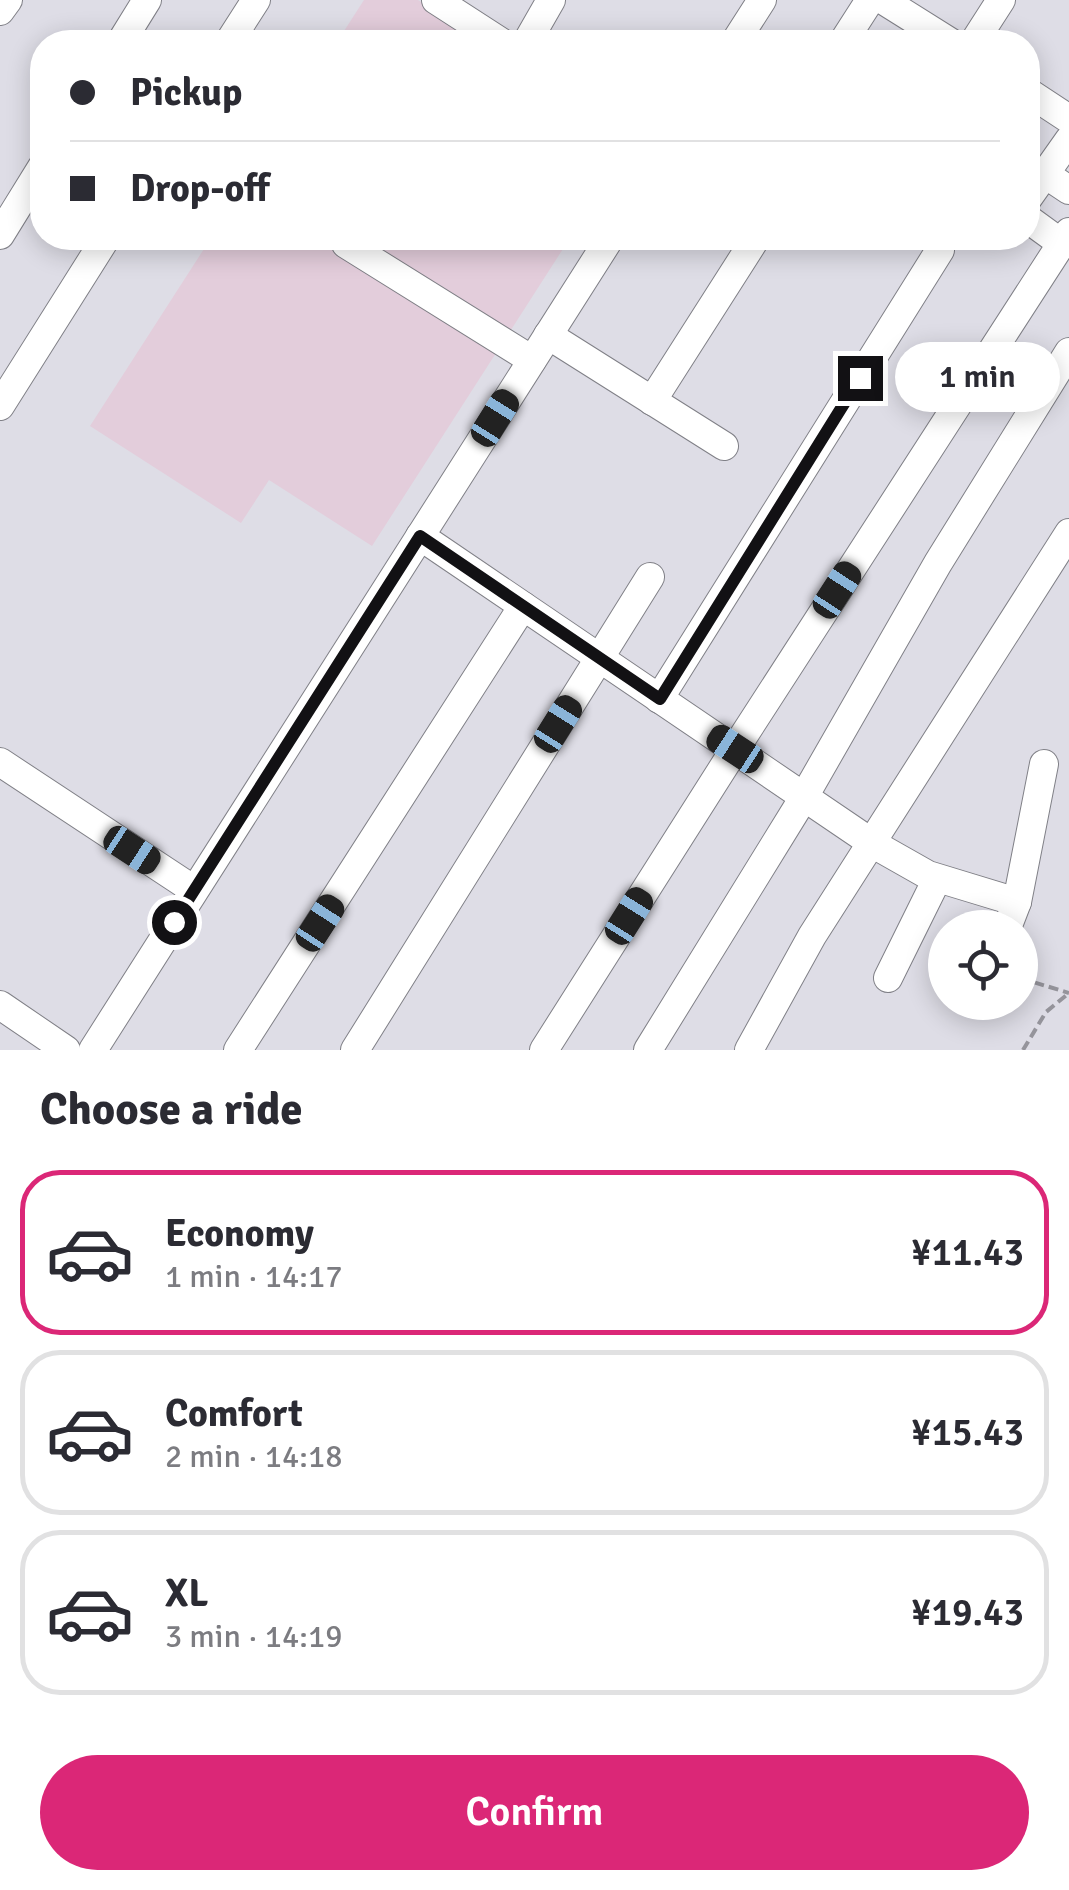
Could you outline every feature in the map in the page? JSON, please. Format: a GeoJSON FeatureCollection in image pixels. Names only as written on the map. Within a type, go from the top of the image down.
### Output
{"type":"FeatureCollection","features":[{"type":"Feature","properties":{"kind":"street"},"geometry":{"type":"LineString","coordinates":[[0,11],[8,0]]}},
{"type":"Feature","properties":{"kind":"street"},"geometry":{"type":"LineString","coordinates":[[128,30],[147,0]]}},
{"type":"Feature","properties":{"kind":"street"},"geometry":{"type":"LineString","coordinates":[[237,30],[256,0]]}},
{"type":"Feature","properties":{"kind":"street"},"geometry":{"type":"LineString","coordinates":[[436,0],[483,30]]}},
{"type":"Feature","properties":{"kind":"street"},"geometry":{"type":"LineString","coordinates":[[534,30],[551,0]]}},
{"type":"Feature","properties":{"kind":"street"},"geometry":{"type":"LineString","coordinates":[[742,30],[762,0]]}},
{"type":"Feature","properties":{"kind":"street"},"geometry":{"type":"LineString","coordinates":[[851,30],[870,0]]}},
{"type":"Feature","properties":{"kind":"street"},"geometry":{"type":"LineString","coordinates":[[883,0],[931,30]]}},
{"type":"Feature","properties":{"kind":"street"},"geometry":{"type":"LineString","coordinates":[[982,30],[1002,0]]}},
{"type":"Feature","properties":{"kind":"street"},"geometry":{"type":"LineString","coordinates":[[1040,100],[1069,119]]}},
{"type":"Feature","properties":{"kind":"street"},"geometry":{"type":"LineString","coordinates":[[1040,181],[1069,140]]}},
{"type":"Feature","properties":{"kind":"street"},"geometry":{"type":"LineString","coordinates":[[1045,174],[1069,190]]}},
{"type":"Feature","properties":{"kind":"street"},"geometry":{"type":"LineString","coordinates":[[0,235],[30,186]]}},
{"type":"Feature","properties":{"kind":"street"},"geometry":{"type":"LineString","coordinates":[[544,1050],[1065,238],[1040,225]]}},
{"type":"Feature","properties":{"kind":"street"},"geometry":{"type":"LineString","coordinates":[[0,406],[98,250]]}},
{"type":"Feature","properties":{"kind":"street"},"geometry":{"type":"LineString","coordinates":[[356,250],[532,360]]}},
{"type":"Feature","properties":{"kind":"street"},"geometry":{"type":"LineString","coordinates":[[92,1050],[602,250]]}},
{"type":"Feature","properties":{"kind":"street"},"geometry":{"type":"LineString","coordinates":[[652,401],[748,250]]}},
{"type":"Feature","properties":{"kind":"street"},"geometry":{"type":"LineString","coordinates":[[660,699],[940,250]]}},
{"type":"Feature","properties":{"kind":"street"},"geometry":{"type":"LineString","coordinates":[[548,336],[724,446]]}},
{"type":"Feature","properties":{"kind":"street"},"geometry":{"type":"LineString","coordinates":[[648,1050],[805,796],[938,562],[1069,352]]}},
{"type":"Feature","properties":{"kind":"street"},"geometry":{"type":"LineString","coordinates":[[749,1050],[812,936],[1069,533]]}},
{"type":"Feature","properties":{"kind":"street"},"geometry":{"type":"LineString","coordinates":[[420,536],[872,843],[1002,910]]}},
{"type":"Feature","properties":{"kind":"street"},"geometry":{"type":"LineString","coordinates":[[355,1050],[650,577]]}},
{"type":"Feature","properties":{"kind":"street"},"geometry":{"type":"LineString","coordinates":[[238,1050],[523,606]]}},
{"type":"Feature","properties":{"kind":"street"},"geometry":{"type":"LineString","coordinates":[[0,762],[194,890]]}},
{"type":"Feature","properties":{"kind":"street"},"geometry":{"type":"LineString","coordinates":[[1013,910],[1044,764]]}},
{"type":"Feature","properties":{"kind":"street"},"geometry":{"type":"LineString","coordinates":[[888,978],[937,878]]}},
{"type":"Feature","properties":{"kind":"street"},"geometry":{"type":"LineString","coordinates":[[0,1005],[66,1050]]}},
{"type":"Feature","properties":{"kind":"path"},"geometry":{"type":"LineString","coordinates":[[1023,1050],[1046,1012],[1069,993],[1038,984]]}},
{"type":"Feature","properties":{"kind":"shaded area"},"geometry":{"type":"Polygon","coordinates":[[[364,0],[418,0],[465,30],[345,30],[364,0]]]}},
{"type":"Feature","properties":{"kind":"shaded area"},"geometry":{"type":"Polygon","coordinates":[[[203,250],[562,250],[372,546],[269,480],[241,523],[90,426],[203,250]]]}},
{"type":"Feature","properties":{"kind":"route"},"geometry":{"type":"LineString","coordinates":[[174,922],[420,536],[660,699],[860,378]]}}]}
